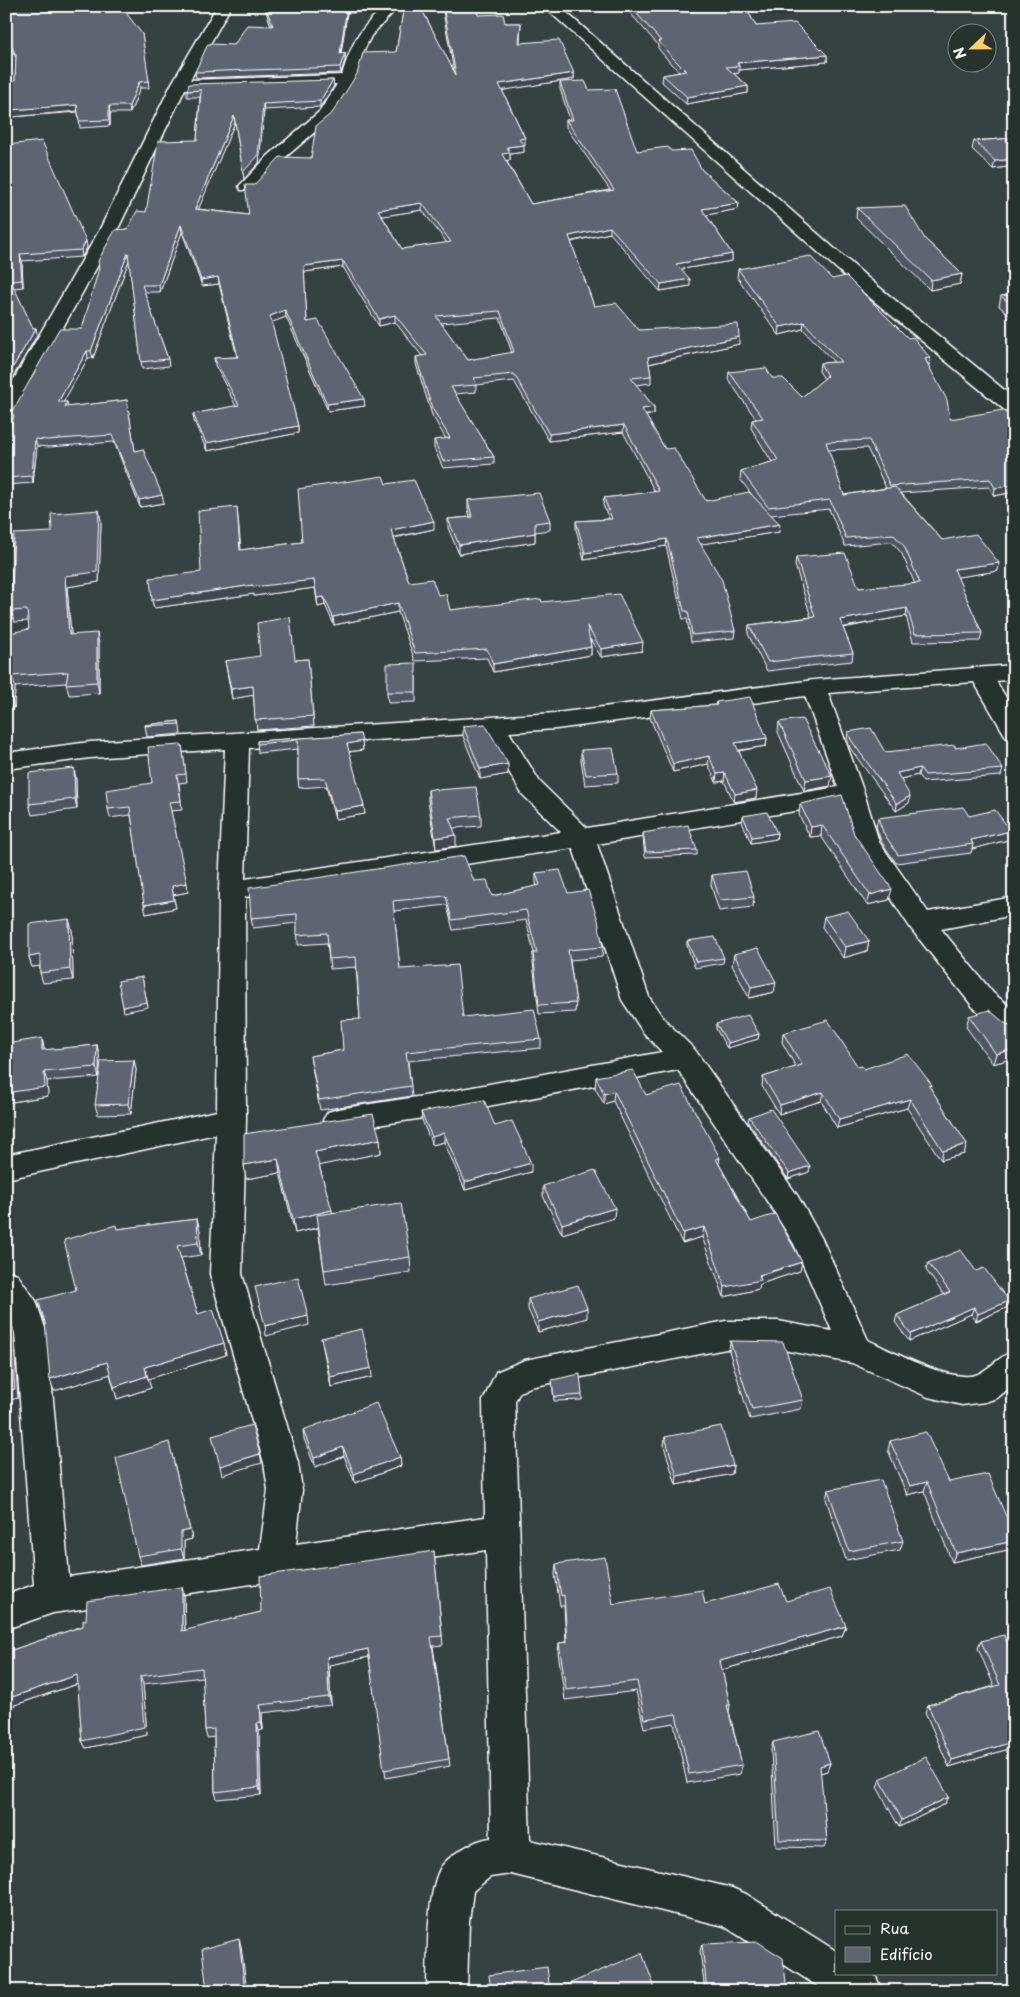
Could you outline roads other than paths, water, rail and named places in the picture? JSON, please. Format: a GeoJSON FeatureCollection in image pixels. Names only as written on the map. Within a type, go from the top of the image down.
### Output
{"type":"FeatureCollection","features":[{"type":"Feature","properties":{"kind":"street"},"geometry":{"type":"LineString","coordinates":[[6,411],[108,231],[179,85],[224,6]]}},
{"type":"Feature","properties":{"kind":"street"},"geometry":{"type":"LineString","coordinates":[[247,186],[274,159],[326,114],[348,79],[357,50],[365,34],[392,6]]}},
{"type":"Feature","properties":{"kind":"street"},"geometry":{"type":"LineString","coordinates":[[550,6],[862,282],[1014,408]]}},
{"type":"Feature","properties":{"kind":"street"},"geometry":{"type":"LineString","coordinates":[[179,85],[348,79]]}},
{"type":"Feature","properties":{"kind":"street"},"geometry":{"type":"LineString","coordinates":[[6,761],[90,750],[556,721],[814,687],[982,676],[1014,672]]}},
{"type":"Feature","properties":{"kind":"street"},"geometry":{"type":"LineString","coordinates":[[982,676],[1014,732]]}},
{"type":"Feature","properties":{"kind":"street"},"geometry":{"type":"LineString","coordinates":[[814,687],[852,793],[867,843],[921,923],[983,1000],[1014,1026]]}},
{"type":"Feature","properties":{"kind":"street"},"geometry":{"type":"LineString","coordinates":[[492,724],[530,788],[582,838],[636,1000],[654,1025],[686,1058],[794,1218],[807,1239],[856,1350]]}},
{"type":"Feature","properties":{"kind":"street"},"geometry":{"type":"LineString","coordinates":[[237,740],[232,890],[231,1128],[226,1274],[282,1463],[285,1490],[276,1564]]}},
{"type":"Feature","properties":{"kind":"street"},"geometry":{"type":"LineString","coordinates":[[232,890],[582,838],[852,793]]}},
{"type":"Feature","properties":{"kind":"street"},"geometry":{"type":"LineString","coordinates":[[921,923],[1014,906]]}},
{"type":"Feature","properties":{"kind":"street"},"geometry":{"type":"LineString","coordinates":[[316,1124],[430,1106],[686,1058]]}},
{"type":"Feature","properties":{"kind":"street"},"geometry":{"type":"LineString","coordinates":[[6,1167],[231,1128],[259,1133]]}},
{"type":"Feature","properties":{"kind":"street"},"geometry":{"type":"LineString","coordinates":[[6,1283],[25,1311],[31,1334],[54,1596]]}},
{"type":"Feature","properties":{"kind":"street"},"geometry":{"type":"LineString","coordinates":[[511,1855],[499,1401],[508,1382],[525,1374],[726,1335],[778,1335],[856,1350],[940,1387],[962,1391],[984,1388],[1014,1365]]}},
{"type":"Feature","properties":{"kind":"street"},"geometry":{"type":"LineString","coordinates":[[6,1612],[54,1596],[503,1531]]}},
{"type":"Feature","properties":{"kind":"street"},"geometry":{"type":"LineString","coordinates":[[447,1991],[449,1921],[455,1881],[482,1858],[511,1855],[732,1908],[835,1974]]}},
{"type":"Feature","properties":{"kind":"street"},"geometry":{"type":"LineString","coordinates":[[835,1974],[862,1991]]}}]}
